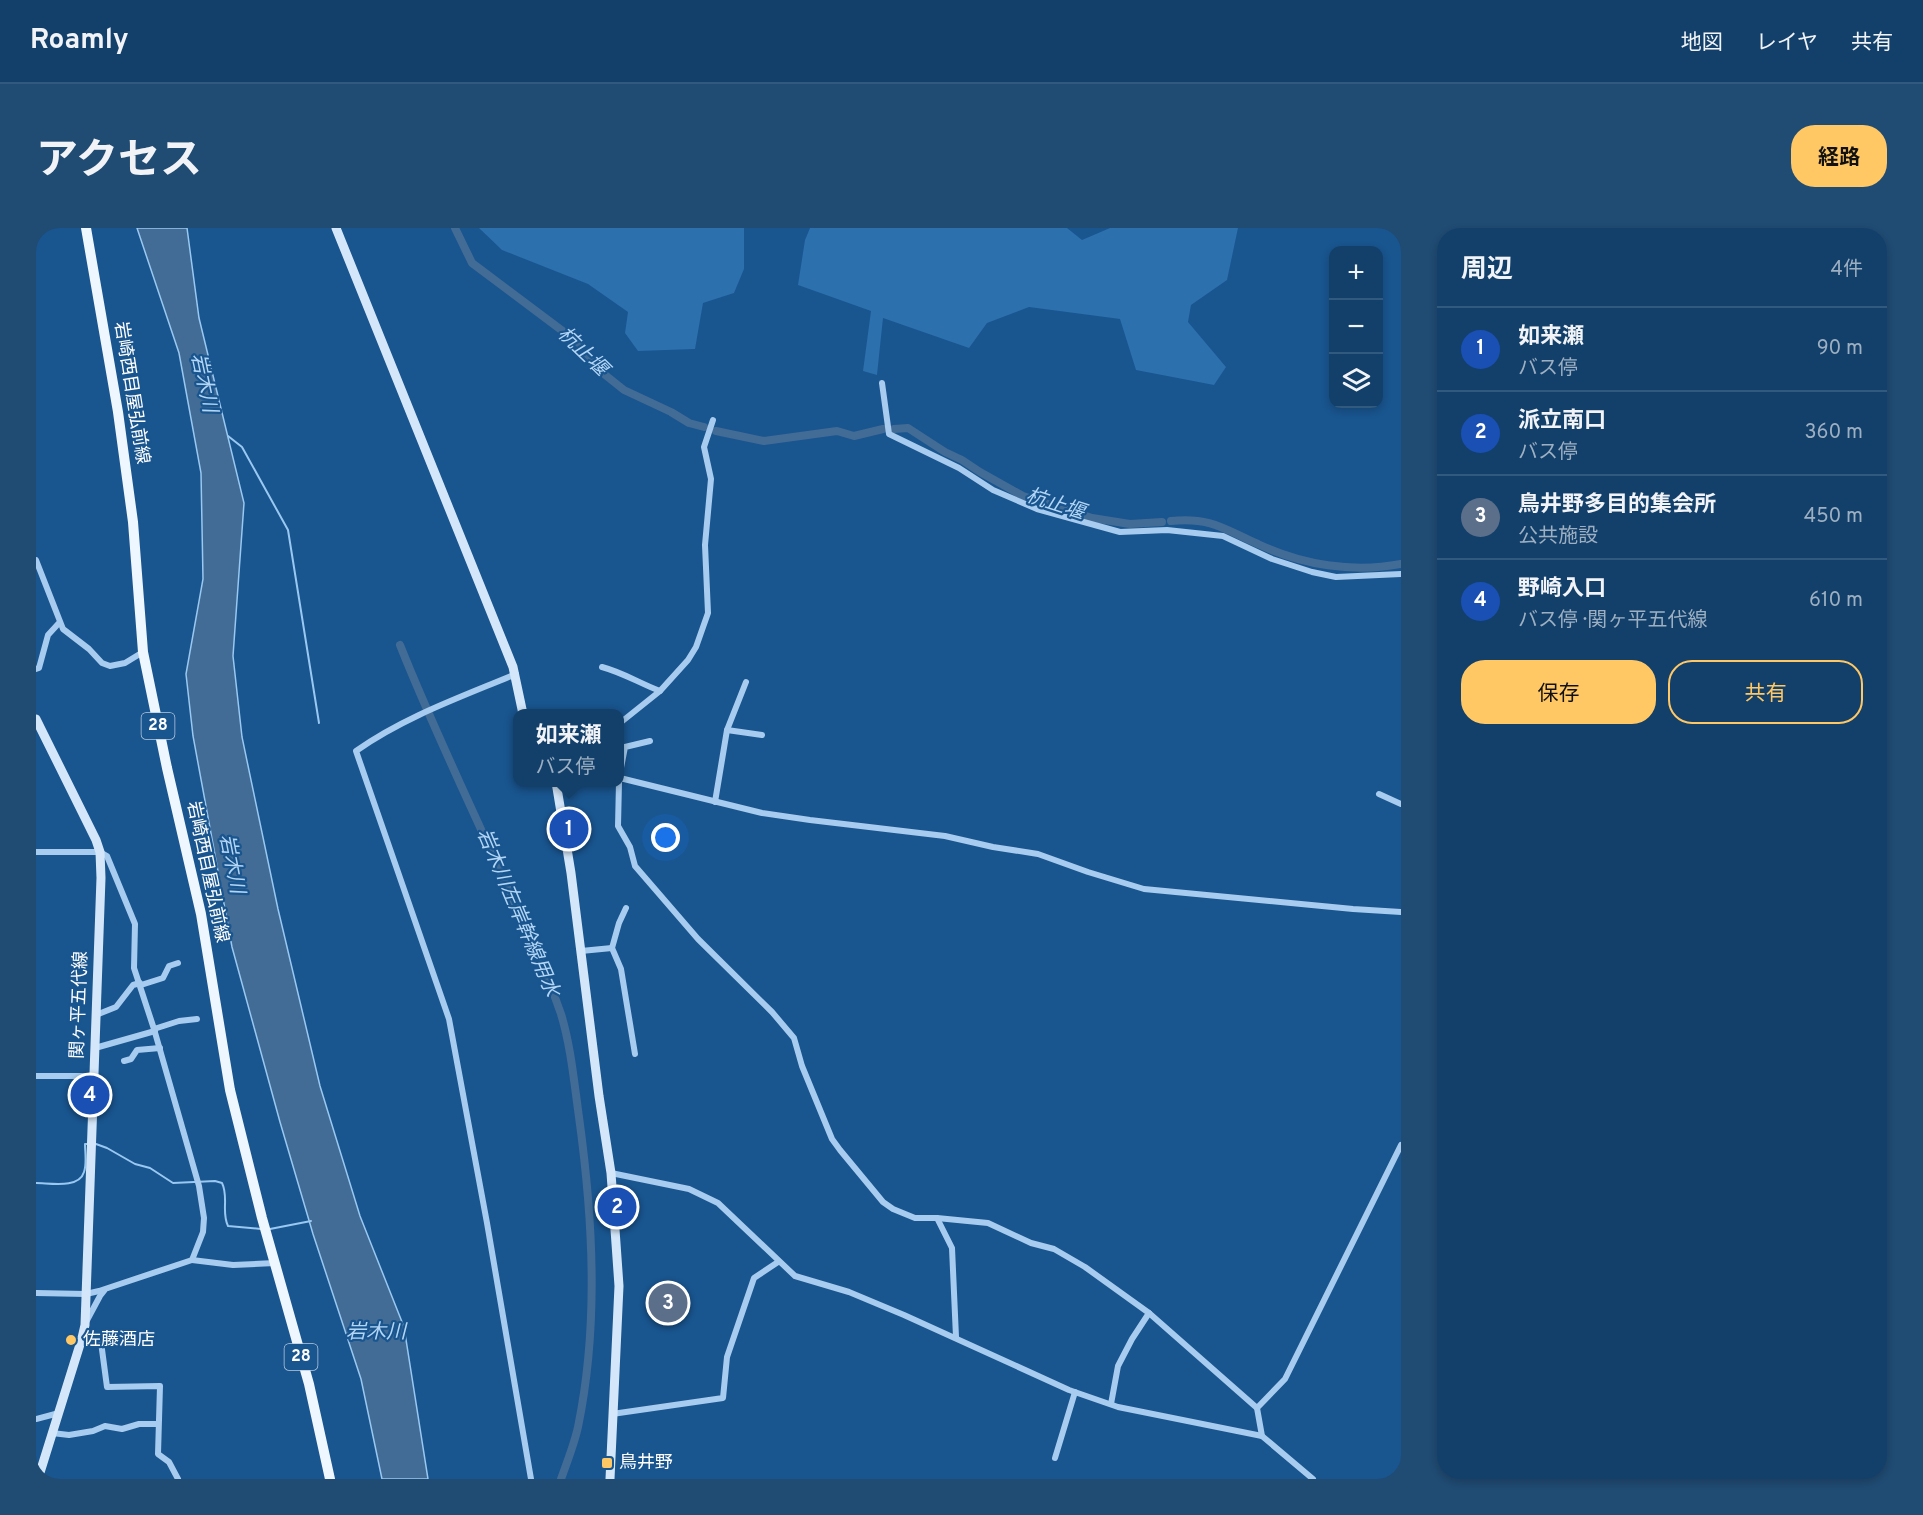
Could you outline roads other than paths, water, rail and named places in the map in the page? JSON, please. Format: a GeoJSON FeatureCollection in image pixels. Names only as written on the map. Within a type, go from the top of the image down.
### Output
{"type":"FeatureCollection","features":[{"type":"Feature","properties":{"kind":"main road","name":"岩崎西目屋弘前線"},"geometry":{"type":"LineString","coordinates":[[86,228],[116,401],[132,511],[143,652],[201,914],[230,1090],[267,1237],[309,1384],[330,1479]]}},
{"type":"Feature","properties":{"kind":"street"},"geometry":{"type":"LineString","coordinates":[[336,228],[516,674],[522,709]]}},
{"type":"Feature","properties":{"kind":"street"},"geometry":{"type":"LineString","coordinates":[[882,383],[890,434],[959,468],[993,490],[1037,509],[1120,532],[1167,530],[1223,536],[1272,559],[1336,577],[1401,574]]}},
{"type":"Feature","properties":{"kind":"street"},"geometry":{"type":"LineString","coordinates":[[624,720],[660,691],[688,660],[696,647],[708,613],[705,545],[711,479],[704,447],[712,420]]}},
{"type":"Feature","properties":{"kind":"street"},"geometry":{"type":"LineString","coordinates":[[36,560],[38,573],[59,623],[102,663],[110,666],[125,663],[143,652]]}},
{"type":"Feature","properties":{"kind":"street"},"geometry":{"type":"LineString","coordinates":[[36,669],[39,668],[48,635],[59,623]]}},
{"type":"Feature","properties":{"kind":"street"},"geometry":{"type":"LineString","coordinates":[[602,667],[624,673],[660,691]]}},
{"type":"Feature","properties":{"kind":"street"},"geometry":{"type":"LineString","coordinates":[[516,674],[433,709],[376,737],[356,751],[356,755],[449,1018],[531,1479]]}},
{"type":"Feature","properties":{"kind":"street"},"geometry":{"type":"LineString","coordinates":[[715,802],[727,730],[746,682]]}},
{"type":"Feature","properties":{"kind":"street","name":"関ヶ平五代線"},"geometry":{"type":"LineString","coordinates":[[36,719],[100,852],[85,1325],[38,1479]]}},
{"type":"Feature","properties":{"kind":"street"},"geometry":{"type":"LineString","coordinates":[[727,730],[762,735]]}},
{"type":"Feature","properties":{"kind":"street"},"geometry":{"type":"LineString","coordinates":[[624,752],[625,747],[650,741]]}},
{"type":"Feature","properties":{"kind":"street"},"geometry":{"type":"LineString","coordinates":[[624,781],[715,802],[810,820],[945,836],[1038,854],[1144,889],[1401,912]]}},
{"type":"Feature","properties":{"kind":"street"},"geometry":{"type":"LineString","coordinates":[[556,787],[571,873],[611,1173],[619,1286],[610,1479]]}},
{"type":"Feature","properties":{"kind":"street"},"geometry":{"type":"LineString","coordinates":[[619,787],[618,826],[630,847],[635,866],[698,939],[772,1012],[794,1038],[802,1066],[832,1139],[873,1193],[888,1206],[915,1218],[988,1223],[1031,1243],[1054,1249],[1085,1267],[1149,1313],[1257,1408],[1262,1436]]}},
{"type":"Feature","properties":{"kind":"street"},"geometry":{"type":"LineString","coordinates":[[1379,794],[1401,804]]}},
{"type":"Feature","properties":{"kind":"street"},"geometry":{"type":"LineString","coordinates":[[36,852],[100,852],[107,856],[135,924],[134,968],[155,1030],[199,1186],[204,1218],[203,1232],[192,1260]]}},
{"type":"Feature","properties":{"kind":"street"},"geometry":{"type":"LineString","coordinates":[[626,908],[612,948],[621,969],[635,1054]]}},
{"type":"Feature","properties":{"kind":"street"},"geometry":{"type":"LineString","coordinates":[[581,951],[612,948]]}},
{"type":"Feature","properties":{"kind":"street"},"geometry":{"type":"LineString","coordinates":[[96,1015],[116,1007],[133,985],[163,978],[169,966],[178,963]]}},
{"type":"Feature","properties":{"kind":"street"},"geometry":{"type":"LineString","coordinates":[[95,1048],[179,1021],[197,1019]]}},
{"type":"Feature","properties":{"kind":"street"},"geometry":{"type":"LineString","coordinates":[[124,1061],[131,1059],[137,1050],[160,1048]]}},
{"type":"Feature","properties":{"kind":"street"},"geometry":{"type":"LineString","coordinates":[[36,1076],[94,1076]]}},
{"type":"Feature","properties":{"kind":"street"},"geometry":{"type":"LineString","coordinates":[[1257,1408],[1285,1379],[1401,1144]]}},
{"type":"Feature","properties":{"kind":"street"},"geometry":{"type":"LineString","coordinates":[[611,1173],[688,1189],[718,1203],[795,1276],[849,1292],[956,1337],[1075,1392],[1150,1414],[1262,1436],[1313,1479]]}},
{"type":"Feature","properties":{"kind":"street"},"geometry":{"type":"LineString","coordinates":[[937,1218],[952,1248],[956,1337]]}},
{"type":"Feature","properties":{"kind":"street"},"geometry":{"type":"LineString","coordinates":[[36,1293],[86,1294],[192,1260],[249,1266],[275,1263]]}},
{"type":"Feature","properties":{"kind":"street"},"geometry":{"type":"LineString","coordinates":[[612,1414],[723,1398],[727,1357],[754,1278],[778,1262]]}},
{"type":"Feature","properties":{"kind":"street"},"geometry":{"type":"LineString","coordinates":[[85,1325],[100,1296],[107,1289]]}},
{"type":"Feature","properties":{"kind":"street"},"geometry":{"type":"LineString","coordinates":[[1111,1404],[1118,1366],[1149,1313]]}},
{"type":"Feature","properties":{"kind":"street"},"geometry":{"type":"LineString","coordinates":[[82,1338],[101,1342],[107,1387],[160,1386],[158,1454],[169,1462],[178,1479]]}},
{"type":"Feature","properties":{"kind":"street"},"geometry":{"type":"LineString","coordinates":[[1055,1458],[1075,1392]]}},
{"type":"Feature","properties":{"kind":"street"},"geometry":{"type":"LineString","coordinates":[[36,1419],[59,1413]]}},
{"type":"Feature","properties":{"kind":"street"},"geometry":{"type":"LineString","coordinates":[[52,1433],[69,1435],[93,1431],[105,1426],[122,1430],[139,1424],[158,1424]]}},
{"type":"Feature","properties":{"kind":"water","name":"岩木川"},"geometry":{"type":"Polygon","coordinates":[[[137,228],[187,228],[199,318],[244,503],[233,656],[242,737],[278,909],[320,1086],[360,1216],[404,1327],[428,1479],[382,1479],[361,1379],[313,1234],[232,947],[193,736],[186,674],[203,579],[201,473],[179,353],[137,228]]]}},
{"type":"Feature","properties":{"kind":"waterway","name":"杭止堰"},"geometry":{"type":"LineString","coordinates":[[455,228],[472,263],[580,344],[594,366],[624,390],[689,423],[704,427]]}},
{"type":"Feature","properties":{"kind":"waterway","name":"杭止堰"},"geometry":{"type":"LineString","coordinates":[[894,429],[908,428],[945,452],[1023,496],[1092,518],[1130,524],[1162,522]]}},
{"type":"Feature","properties":{"kind":"waterway","name":"杭止堰"},"geometry":{"type":"LineString","coordinates":[[716,431],[764,441],[837,431],[854,436],[883,429]]}},
{"type":"Feature","properties":{"kind":"waterway"},"geometry":{"type":"LineString","coordinates":[[228,436],[242,447],[288,530],[319,723]]}},
{"type":"Feature","properties":{"kind":"waterway","name":"杭止堰"},"geometry":{"type":"LineString","coordinates":[[1171,521],[1197,521],[1217,525],[1275,551],[1310,562],[1365,568],[1401,564]]}},
{"type":"Feature","properties":{"kind":"waterway","name":"岩木川左岸幹線用水"},"geometry":{"type":"LineString","coordinates":[[400,645],[439,737],[543,966],[561,1014],[567,1039],[584,1155],[592,1272],[585,1389],[578,1427],[561,1479]]}},
{"type":"Feature","properties":{"kind":"waterway"},"geometry":{"type":"LineString","coordinates":[[36,1183],[63,1184],[76,1181],[85,1169],[85,1144],[90,1144]]}},
{"type":"Feature","properties":{"kind":"waterway"},"geometry":{"type":"LineString","coordinates":[[96,1144],[135,1164],[150,1168],[173,1183],[215,1181],[222,1183],[228,1226],[261,1229]]}},
{"type":"Feature","properties":{"kind":"waterway"},"geometry":{"type":"LineString","coordinates":[[270,1229],[311,1221]]}},
{"type":"Feature","properties":{"kind":"place","name":"如来瀬"},"geometry":{"type":"Point","coordinates":[569,829]}},
{"type":"Feature","properties":{"kind":"place","name":"野崎入口"},"geometry":{"type":"Point","coordinates":[90,1095]}},
{"type":"Feature","properties":{"kind":"place","name":"派立南口"},"geometry":{"type":"Point","coordinates":[617,1207]}},
{"type":"Feature","properties":{"kind":"place","name":"鳥井野多目的集会所"},"geometry":{"type":"Point","coordinates":[668,1303]}},
{"type":"Feature","properties":{"kind":"place","name":"佐藤酒店"},"geometry":{"type":"Point","coordinates":[71,1340]}},
{"type":"Feature","properties":{"kind":"place","name":"鳥井野"},"geometry":{"type":"Point","coordinates":[607,1463]}}]}
